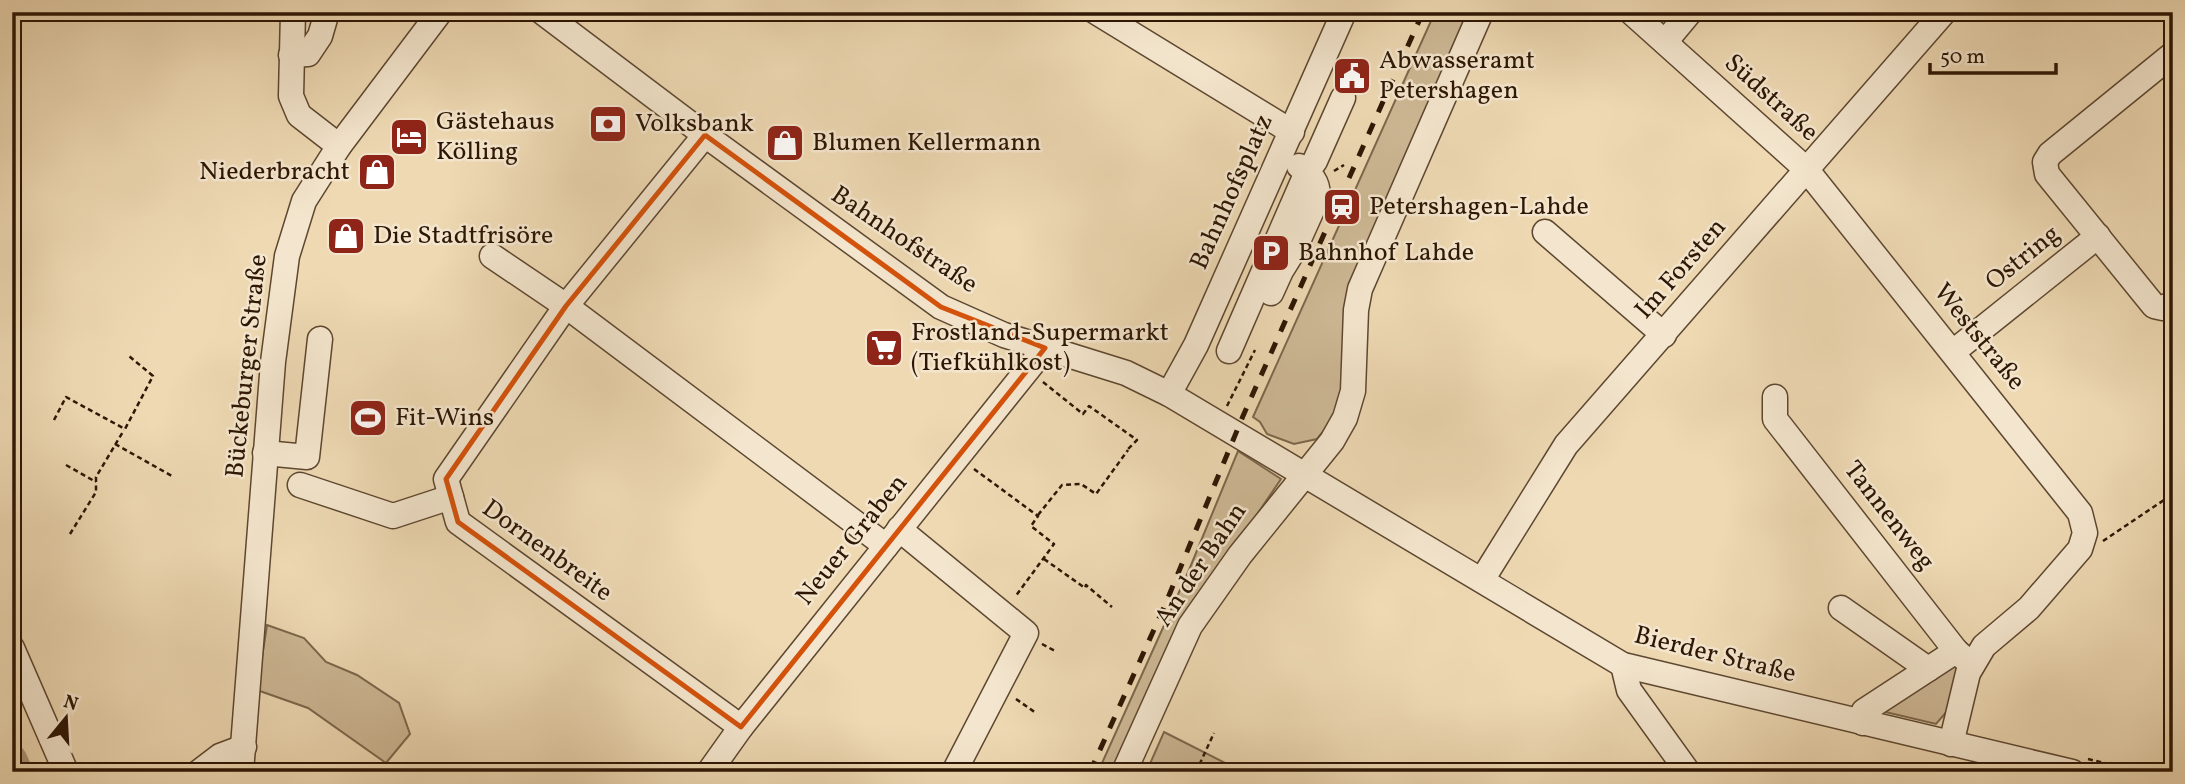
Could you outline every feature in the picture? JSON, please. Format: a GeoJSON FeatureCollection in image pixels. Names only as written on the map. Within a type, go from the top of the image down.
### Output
{"type":"FeatureCollection","features":[{"type":"Feature","properties":{"kind":"street"},"geometry":{"type":"LineString","coordinates":[[293,12],[291,96],[299,116],[339,146]]}},
{"type":"Feature","properties":{"kind":"street"},"geometry":{"type":"LineString","coordinates":[[291,55],[308,54],[320,36],[327,12]]}},
{"type":"Feature","properties":{"kind":"street","name":"Bückeburger Straße"},"geometry":{"type":"LineString","coordinates":[[241,772],[273,362],[287,256],[304,201],[339,146],[440,12]]}},
{"type":"Feature","properties":{"kind":"street","name":"Bahnhofstraße"},"geometry":{"type":"LineString","coordinates":[[542,12],[941,307],[1004,335],[1126,373],[1169,394],[1303,474]]}},
{"type":"Feature","properties":{"kind":"street"},"geometry":{"type":"LineString","coordinates":[[1096,12],[1296,123],[1331,127]]}},
{"type":"Feature","properties":{"kind":"street","name":"Bahnhofsplatz"},"geometry":{"type":"LineString","coordinates":[[1169,394],[1196,345],[1344,12]]}},
{"type":"Feature","properties":{"kind":"street","name":"An der Bahn"},"geometry":{"type":"LineString","coordinates":[[1124,772],[1190,626],[1240,555],[1332,441],[1345,418],[1353,391],[1356,310],[1360,289],[1481,12]]}},
{"type":"Feature","properties":{"kind":"street","name":"Südstraße"},"geometry":{"type":"LineString","coordinates":[[1632,12],[1806,169]]}},
{"type":"Feature","properties":{"kind":"street"},"geometry":{"type":"LineString","coordinates":[[1665,42],[1690,12]]}},
{"type":"Feature","properties":{"kind":"street","name":"Im Forsten"},"geometry":{"type":"LineString","coordinates":[[1482,580],[1566,445],[1944,12]]}},
{"type":"Feature","properties":{"kind":"street","name":"Ostring"},"geometry":{"type":"LineString","coordinates":[[2173,54],[2050,154],[2045,162],[2047,174],[2154,306],[2163,308],[2173,303]]}},
{"type":"Feature","properties":{"kind":"street"},"geometry":{"type":"LineString","coordinates":[[1196,345],[1219,352],[1229,351],[1307,172],[1315,161],[1343,98]]}},
{"type":"Feature","properties":{"kind":"street","name":"Dornenbreite"},"geometry":{"type":"LineString","coordinates":[[705,135],[566,306],[446,479],[457,523],[741,727]]}},
{"type":"Feature","properties":{"kind":"street"},"geometry":{"type":"LineString","coordinates":[[1280,158],[1307,172]]}},
{"type":"Feature","properties":{"kind":"street","name":"Weststraße"},"geometry":{"type":"LineString","coordinates":[[1806,169],[2080,513],[2085,533],[2080,549]]}},
{"type":"Feature","properties":{"kind":"street"},"geometry":{"type":"LineString","coordinates":[[1545,232],[1664,335]]}},
{"type":"Feature","properties":{"kind":"street","name":"Ostring"},"geometry":{"type":"LineString","coordinates":[[1953,352],[2098,236]]}},
{"type":"Feature","properties":{"kind":"street"},"geometry":{"type":"LineString","coordinates":[[492,256],[1003,614],[1026,633],[954,772]]}},
{"type":"Feature","properties":{"kind":"street"},"geometry":{"type":"LineString","coordinates":[[265,453],[307,457],[320,339]]}},
{"type":"Feature","properties":{"kind":"street","name":"Neuer Graben"},"geometry":{"type":"LineString","coordinates":[[709,772],[741,727],[1045,348]]}},
{"type":"Feature","properties":{"kind":"street","name":"Tannenweg"},"geometry":{"type":"LineString","coordinates":[[1775,397],[1775,419],[1964,658]]}},
{"type":"Feature","properties":{"kind":"street","name":"Bierder Straße"},"geometry":{"type":"LineString","coordinates":[[1303,474],[1623,665],[2072,772]]}},
{"type":"Feature","properties":{"kind":"street"},"geometry":{"type":"LineString","coordinates":[[300,485],[393,516],[451,497]]}},
{"type":"Feature","properties":{"kind":"street"},"geometry":{"type":"LineString","coordinates":[[1863,723],[1864,711],[1928,669],[1964,658],[1984,646],[2029,608],[2080,549]]}},
{"type":"Feature","properties":{"kind":"street"},"geometry":{"type":"LineString","coordinates":[[1841,608],[1928,669]]}},
{"type":"Feature","properties":{"kind":"street"},"geometry":{"type":"LineString","coordinates":[[12,648],[66,772]]}},
{"type":"Feature","properties":{"kind":"street"},"geometry":{"type":"LineString","coordinates":[[1951,744],[1968,673],[1964,658]]}},
{"type":"Feature","properties":{"kind":"street"},"geometry":{"type":"LineString","coordinates":[[1623,665],[1629,690],[1688,772]]}},
{"type":"Feature","properties":{"kind":"street"},"geometry":{"type":"LineString","coordinates":[[199,772],[220,756],[244,747]]}},
{"type":"Feature","properties":{"kind":"path"},"geometry":{"type":"LineString","coordinates":[[1227,406],[1255,350]]}},
{"type":"Feature","properties":{"kind":"path"},"geometry":{"type":"LineString","coordinates":[[70,534],[96,492],[96,477],[153,376],[129,356]]}},
{"type":"Feature","properties":{"kind":"path"},"geometry":{"type":"LineString","coordinates":[[1003,614],[1054,544],[1031,526],[1038,516],[1062,485],[1081,484],[1096,494],[1137,440],[1089,406],[1083,414],[1026,369]]}},
{"type":"Feature","properties":{"kind":"path"},"geometry":{"type":"LineString","coordinates":[[54,420],[66,397],[125,429]]}},
{"type":"Feature","properties":{"kind":"path"},"geometry":{"type":"LineString","coordinates":[[116,444],[173,475]]}},
{"type":"Feature","properties":{"kind":"path"},"geometry":{"type":"LineString","coordinates":[[957,456],[1038,516]]}},
{"type":"Feature","properties":{"kind":"path"},"geometry":{"type":"LineString","coordinates":[[66,465],[96,482]]}},
{"type":"Feature","properties":{"kind":"path"},"geometry":{"type":"LineString","coordinates":[[2080,549],[2105,541],[2173,494]]}},
{"type":"Feature","properties":{"kind":"path"},"geometry":{"type":"LineString","coordinates":[[1043,559],[1084,588],[1086,585],[1112,607]]}},
{"type":"Feature","properties":{"kind":"path"},"geometry":{"type":"LineString","coordinates":[[1000,687],[1037,713]]}},
{"type":"Feature","properties":{"kind":"path"},"geometry":{"type":"LineString","coordinates":[[1196,772],[1214,733]]}},
{"type":"Feature","properties":{"kind":"highlighted area"},"geometry":{"type":"Polygon","coordinates":[[[705,135],[941,307],[1045,348],[741,727],[458,522],[446,479],[566,306],[705,135]]]}},
{"type":"Feature","properties":{"kind":"shaded area"},"geometry":{"type":"Polygon","coordinates":[[[1435,12],[1470,12],[1350,289],[1349,377],[1330,423],[1317,439],[1294,444],[1267,434],[1260,422],[1253,417],[1435,12]]]}},
{"type":"Feature","properties":{"kind":"shaded area"},"geometry":{"type":"Polygon","coordinates":[[[1238,451],[1281,479],[1191,612],[1116,772],[1098,772],[1189,570],[1238,451]]]}},
{"type":"Feature","properties":{"kind":"shaded area"},"geometry":{"type":"Polygon","coordinates":[[[267,625],[304,638],[326,662],[357,675],[399,703],[410,734],[386,763],[308,708],[257,690],[267,625]]]}},
{"type":"Feature","properties":{"kind":"shaded area"},"geometry":{"type":"Polygon","coordinates":[[[1952,658],[1960,670],[1949,709],[1936,724],[1877,710],[1952,658]]]}},
{"type":"Feature","properties":{"kind":"shaded area"},"geometry":{"type":"Polygon","coordinates":[[[1164,732],[1243,772],[1159,772],[1149,766],[1164,732]]]}},
{"type":"Feature","properties":{"kind":"waterway"},"geometry":{"type":"LineString","coordinates":[[12,759],[18,772]]}},
{"type":"Feature","properties":{"kind":"railway"},"geometry":{"type":"LineString","coordinates":[[1090,772],[1165,605],[1243,416],[1423,12]]}},
{"type":"Feature","properties":{"kind":"place","name":"Abwasseramt Petershagen"},"geometry":{"type":"Point","coordinates":[1352,76]}},
{"type":"Feature","properties":{"kind":"place","name":"Volksbank"},"geometry":{"type":"Point","coordinates":[608,124]}},
{"type":"Feature","properties":{"kind":"place","name":"Gästehaus Kölling"},"geometry":{"type":"Point","coordinates":[409,137]}},
{"type":"Feature","properties":{"kind":"place","name":"Blumen Kellermann"},"geometry":{"type":"Point","coordinates":[785,143]}},
{"type":"Feature","properties":{"kind":"place","name":"Niederbracht"},"geometry":{"type":"Point","coordinates":[377,172]}},
{"type":"Feature","properties":{"kind":"place","name":"Petershagen-Lahde"},"geometry":{"type":"Point","coordinates":[1342,207]}},
{"type":"Feature","properties":{"kind":"place","name":"Die Stadtfrisöre"},"geometry":{"type":"Point","coordinates":[346,236]}},
{"type":"Feature","properties":{"kind":"place","name":"Bahnhof Lahde"},"geometry":{"type":"Point","coordinates":[1271,253]}},
{"type":"Feature","properties":{"kind":"place","name":"Frostland-Supermarkt (Tiefkühlkost)"},"geometry":{"type":"Point","coordinates":[884,348]}},
{"type":"Feature","properties":{"kind":"place","name":"Fit-Wins"},"geometry":{"type":"Point","coordinates":[368,418]}}]}
